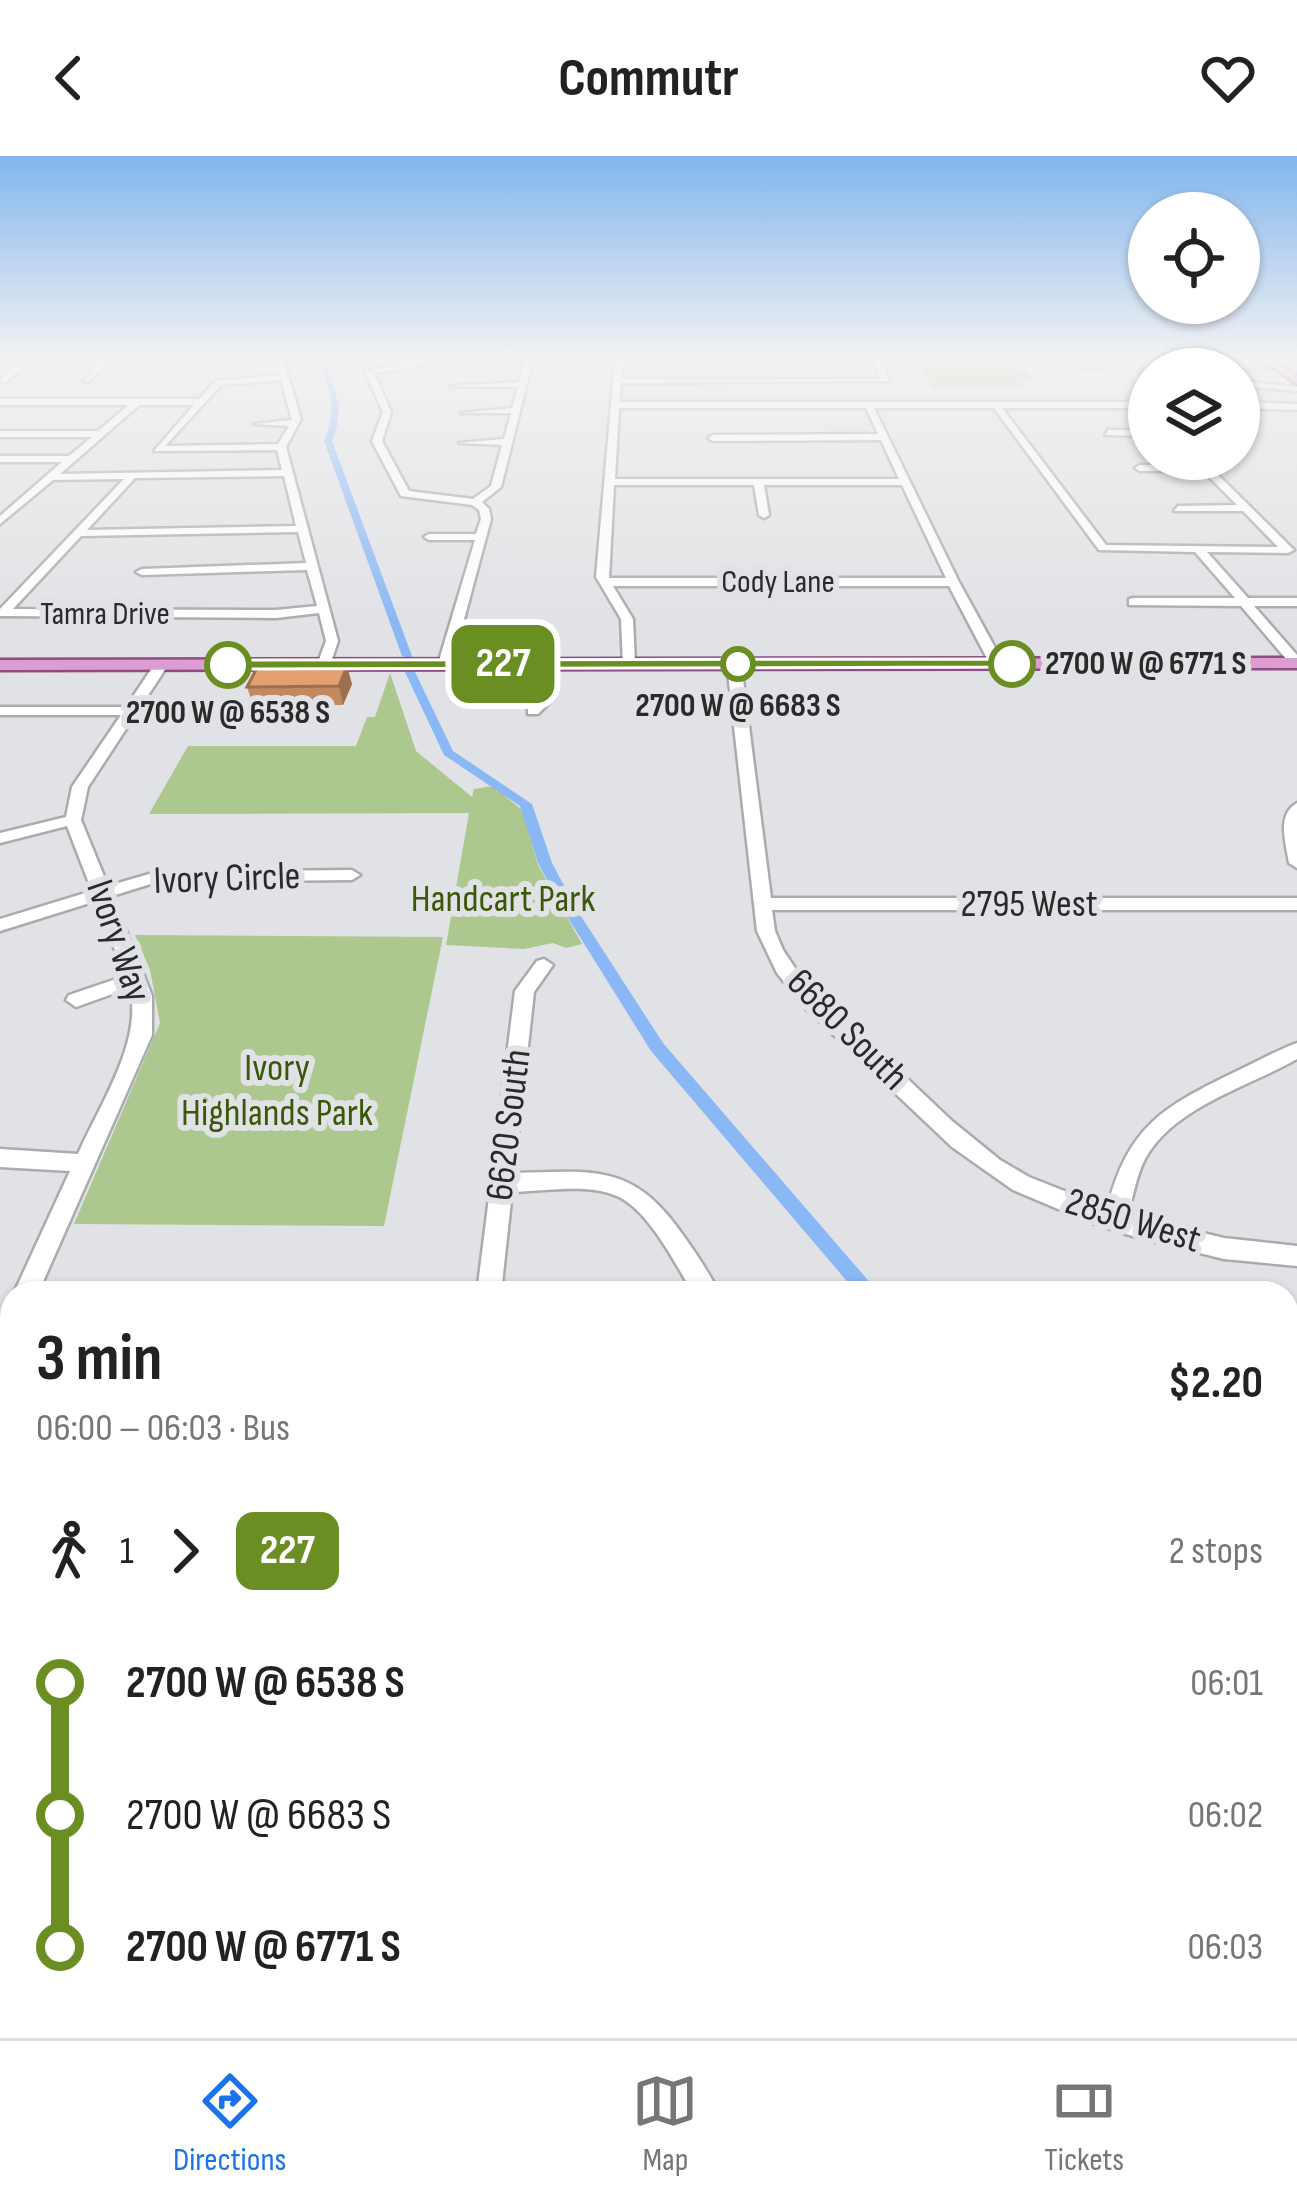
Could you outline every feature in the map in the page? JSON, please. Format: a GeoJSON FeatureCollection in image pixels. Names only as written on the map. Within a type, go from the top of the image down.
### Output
{"type":"FeatureCollection","features":[{"type":"Feature","properties":{"kind":"main road"},"geometry":{"type":"LineString","coordinates":[[0,665],[1297,663]]}},
{"type":"Feature","properties":{"kind":"street"},"geometry":{"type":"LineString","coordinates":[[0,521],[82,447]]}},
{"type":"Feature","properties":{"kind":"street"},"geometry":{"type":"LineString","coordinates":[[159,447],[280,447],[332,641],[323,665]]}},
{"type":"Feature","properties":{"kind":"street"},"geometry":{"type":"LineString","coordinates":[[379,447],[405,494],[475,502],[486,514],[445,664]]}},
{"type":"Feature","properties":{"kind":"street"},"geometry":{"type":"LineString","coordinates":[[475,502],[496,487],[507,447]]}},
{"type":"Feature","properties":{"kind":"street"},"geometry":{"type":"LineString","coordinates":[[611,447],[603,582],[627,619],[628,664]]}},
{"type":"Feature","properties":{"kind":"street"},"geometry":{"type":"LineString","coordinates":[[889,447],[998,664]]}},
{"type":"Feature","properties":{"kind":"street"},"geometry":{"type":"LineString","coordinates":[[1027,447],[1103,548],[1288,550],[1220,480]]}},
{"type":"Feature","properties":{"kind":"street"},"geometry":{"type":"LineString","coordinates":[[0,459],[69,458]]}},
{"type":"Feature","properties":{"kind":"street"},"geometry":{"type":"LineString","coordinates":[[49,477],[287,473]]}},
{"type":"Feature","properties":{"kind":"street","name":"Tamra Drive"},"geometry":{"type":"LineString","coordinates":[[130,477],[2,613],[276,614],[323,609]]}},
{"type":"Feature","properties":{"kind":"street"},"geometry":{"type":"LineString","coordinates":[[201,490],[212,477]]}},
{"type":"Feature","properties":{"kind":"street"},"geometry":{"type":"LineString","coordinates":[[609,482],[905,482]]}},
{"type":"Feature","properties":{"kind":"street"},"geometry":{"type":"LineString","coordinates":[[758,482],[764,515]]}},
{"type":"Feature","properties":{"kind":"street"},"geometry":{"type":"LineString","coordinates":[[0,505],[18,505]]}},
{"type":"Feature","properties":{"kind":"street"},"geometry":{"type":"LineString","coordinates":[[1178,508],[1249,508]]}},
{"type":"Feature","properties":{"kind":"street"},"geometry":{"type":"LineString","coordinates":[[76,533],[300,529]]}},
{"type":"Feature","properties":{"kind":"street"},"geometry":{"type":"LineString","coordinates":[[429,538],[481,537]]}},
{"type":"Feature","properties":{"kind":"street"},"geometry":{"type":"LineString","coordinates":[[1200,551],[1297,663]]}},
{"type":"Feature","properties":{"kind":"street"},"geometry":{"type":"LineString","coordinates":[[142,572],[311,566]]}},
{"type":"Feature","properties":{"kind":"street","name":"Cody Lane"},"geometry":{"type":"LineString","coordinates":[[603,582],[953,582]]}},
{"type":"Feature","properties":{"kind":"street"},"geometry":{"type":"LineString","coordinates":[[1133,602],[1297,602]]}},
{"type":"Feature","properties":{"kind":"street"},"geometry":{"type":"LineString","coordinates":[[532,711],[546,699],[551,664]]}},
{"type":"Feature","properties":{"kind":"street","name":"6680 South"},"geometry":{"type":"LineString","coordinates":[[734,664],[762,904],[773,952],[800,991],[978,1156]]}},
{"type":"Feature","properties":{"kind":"street"},"geometry":{"type":"LineString","coordinates":[[0,838],[73,820],[80,788],[161,665]]}},
{"type":"Feature","properties":{"kind":"street"},"geometry":{"type":"LineString","coordinates":[[0,711],[131,711]]}},
{"type":"Feature","properties":{"kind":"street"},"geometry":{"type":"LineString","coordinates":[[1297,808],[1291,825],[1297,863]]}},
{"type":"Feature","properties":{"kind":"street","name":"Ivory Way"},"geometry":{"type":"LineString","coordinates":[[31,1281],[142,1035],[144,1007],[136,979],[73,820]]}},
{"type":"Feature","properties":{"kind":"street","name":"Ivory Circle"},"geometry":{"type":"LineString","coordinates":[[0,925],[172,875],[352,875]]}},
{"type":"Feature","properties":{"kind":"street","name":"2795 West"},"geometry":{"type":"LineString","coordinates":[[762,904],[1297,904]]}},
{"type":"Feature","properties":{"kind":"street","name":"6620 South"},"geometry":{"type":"LineString","coordinates":[[490,1281],[525,991],[544,964]]}},
{"type":"Feature","properties":{"kind":"street"},"geometry":{"type":"LineString","coordinates":[[76,1000],[136,979]]}},
{"type":"Feature","properties":{"kind":"street"},"geometry":{"type":"LineString","coordinates":[[1116,1218],[1136,1158],[1164,1123],[1297,1050]]}},
{"type":"Feature","properties":{"kind":"street","name":"2850 West"},"geometry":{"type":"LineString","coordinates":[[978,1156],[1039,1192],[1116,1218],[1247,1252],[1297,1256]]}},
{"type":"Feature","properties":{"kind":"street"},"geometry":{"type":"LineString","coordinates":[[0,1158],[85,1163]]}},
{"type":"Feature","properties":{"kind":"street"},"geometry":{"type":"LineString","coordinates":[[502,1183],[616,1186],[643,1201],[699,1281]]}},
{"type":"Feature","properties":{"kind":"green space","name":"Handcart Park"},"geometry":{"type":"Polygon","coordinates":[[[390,673],[416,751],[472,797],[474,789],[493,786],[522,810],[538,865],[582,944],[524,949],[446,945],[469,813],[149,814],[188,746],[356,746],[367,717],[375,717],[390,673]]]}},
{"type":"Feature","properties":{"kind":"green space","name":"Ivory Highlands Park"},"geometry":{"type":"Polygon","coordinates":[[[135,935],[443,937],[384,1226],[74,1224],[160,1023],[150,970],[135,935]]]}},
{"type":"Feature","properties":{"kind":"building"},"geometry":{"type":"Polygon","coordinates":[[[258,666],[347,666],[339,686],[247,687],[258,666]]]}},
{"type":"Feature","properties":{"kind":"waterway"},"geometry":{"type":"LineString","coordinates":[[330,447],[407,656]]}},
{"type":"Feature","properties":{"kind":"waterway"},"geometry":{"type":"LineString","coordinates":[[410,672],[448,753],[526,804],[545,863],[570,910],[657,1047],[859,1281]]}},
{"type":"Feature","properties":{"kind":"bus line","name":"227"},"geometry":{"type":"LineString","coordinates":[[228,665],[1012,664]]}},
{"type":"Feature","properties":{"kind":"place","name":"2700 W @ 6683 S"},"geometry":{"type":"Point","coordinates":[738,664]}},
{"type":"Feature","properties":{"kind":"place","name":"2700 W @ 6771 S"},"geometry":{"type":"Point","coordinates":[1012,664]}},
{"type":"Feature","properties":{"kind":"place","name":"2700 W @ 6538 S"},"geometry":{"type":"Point","coordinates":[228,665]}}]}
